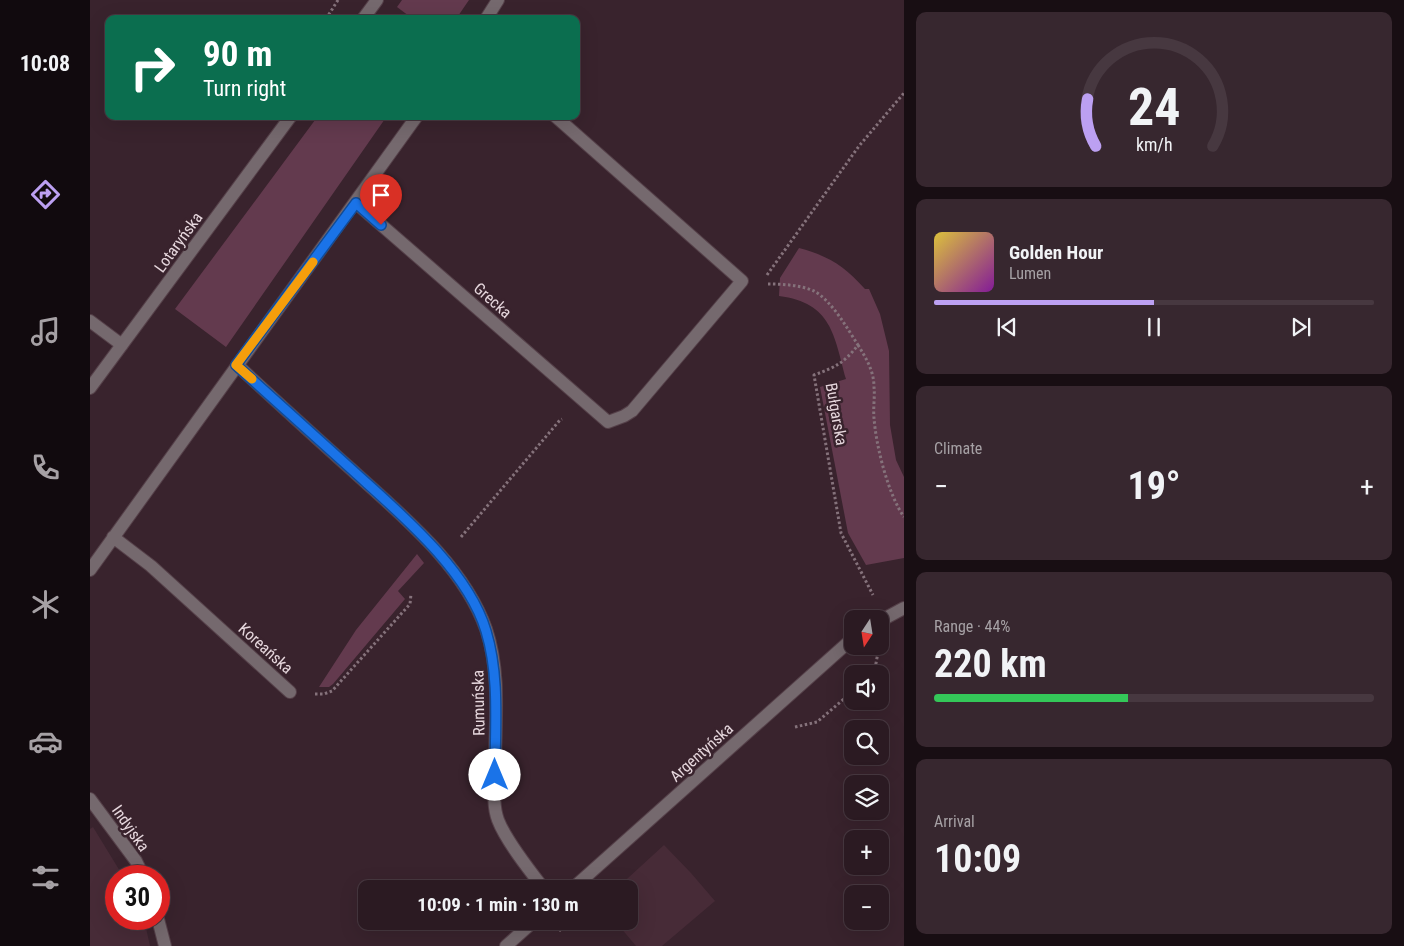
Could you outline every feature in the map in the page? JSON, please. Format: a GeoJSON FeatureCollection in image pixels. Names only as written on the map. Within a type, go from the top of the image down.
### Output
{"type":"FeatureCollection","features":[{"type":"Feature","properties":{"kind":"street"},"geometry":{"type":"LineString","coordinates":[[366,15],[377,0]]}},
{"type":"Feature","properties":{"kind":"street"},"geometry":{"type":"LineString","coordinates":[[489,15],[498,0]]}},
{"type":"Feature","properties":{"kind":"street","name":"Lotaryńska"},"geometry":{"type":"LineString","coordinates":[[90,388],[288,120]]}},
{"type":"Feature","properties":{"kind":"street"},"geometry":{"type":"LineString","coordinates":[[90,570],[414,120]]}},
{"type":"Feature","properties":{"kind":"street","name":"Grecka"},"geometry":{"type":"LineString","coordinates":[[356,203],[608,422],[624,416],[632,411],[742,281],[560,120]]}},
{"type":"Feature","properties":{"kind":"street"},"geometry":{"type":"LineString","coordinates":[[90,321],[122,345]]}},
{"type":"Feature","properties":{"kind":"street","name":"Rumuńska"},"geometry":{"type":"LineString","coordinates":[[236,365],[376,492],[444,558],[474,602],[486,629],[495,679],[494,794],[497,818],[503,831],[538,880]]}},
{"type":"Feature","properties":{"kind":"street","name":"Koreańska"},"geometry":{"type":"LineString","coordinates":[[113,537],[151,566],[290,692]]}},
{"type":"Feature","properties":{"kind":"street"},"geometry":{"type":"LineString","coordinates":[[889,616],[904,608]]}},
{"type":"Feature","properties":{"kind":"street","name":"Argentyńska"},"geometry":{"type":"LineString","coordinates":[[582,880],[844,646]]}},
{"type":"Feature","properties":{"kind":"street","name":"Indyjska"},"geometry":{"type":"LineString","coordinates":[[90,799],[138,865]]}},
{"type":"Feature","properties":{"kind":"street"},"geometry":{"type":"LineString","coordinates":[[161,930],[165,946]]}},
{"type":"Feature","properties":{"kind":"street"},"geometry":{"type":"LineString","coordinates":[[506,946],[524,930]]}},
{"type":"Feature","properties":{"kind":"path"},"geometry":{"type":"LineString","coordinates":[[329,15],[338,0]]}},
{"type":"Feature","properties":{"kind":"path"},"geometry":{"type":"LineString","coordinates":[[766,275],[859,146],[904,93]]}},
{"type":"Feature","properties":{"kind":"path"},"geometry":{"type":"LineString","coordinates":[[761,283],[788,284],[814,291],[835,309],[858,344],[870,364],[874,385],[874,418],[881,457],[890,489],[904,516]]}},
{"type":"Feature","properties":{"kind":"path","name":"Bułgarska"},"geometry":{"type":"LineString","coordinates":[[858,344],[847,359],[832,368],[814,375],[841,533],[875,598]]}},
{"type":"Feature","properties":{"kind":"path"},"geometry":{"type":"LineString","coordinates":[[444,558],[560,420],[590,406]]}},
{"type":"Feature","properties":{"kind":"path","name":"Koreańska"},"geometry":{"type":"LineString","coordinates":[[290,692],[324,694],[332,691],[410,604],[411,594]]}},
{"type":"Feature","properties":{"kind":"shaded area"},"geometry":{"type":"Polygon","coordinates":[[[402,0],[469,0],[459,15],[408,15],[397,7],[402,0]]]}},
{"type":"Feature","properties":{"kind":"shaded area"},"geometry":{"type":"Polygon","coordinates":[[[315,120],[384,120],[226,347],[175,309],[315,120]]]}},
{"type":"Feature","properties":{"kind":"shaded area"},"geometry":{"type":"Polygon","coordinates":[[[799,248],[828,258],[843,268],[865,289],[869,289],[880,314],[889,351],[890,425],[896,460],[904,477],[904,558],[866,565],[848,533],[820,387],[846,379],[838,348],[834,335],[820,314],[810,306],[797,300],[779,296],[780,278],[799,248]]]}},
{"type":"Feature","properties":{"kind":"shaded area"},"geometry":{"type":"Polygon","coordinates":[[[417,554],[424,563],[398,591],[405,599],[333,684],[329,687],[319,687],[356,630],[417,554]]]}},
{"type":"Feature","properties":{"kind":"shaded area"},"geometry":{"type":"Polygon","coordinates":[[[93,827],[116,865],[105,865],[105,930],[146,930],[150,946],[90,946],[90,829],[93,827]]]}},
{"type":"Feature","properties":{"kind":"shaded area"},"geometry":{"type":"Polygon","coordinates":[[[664,845],[715,901],[662,946],[636,946],[623,930],[638,930],[638,880],[626,880],[664,845]]]}},
{"type":"Feature","properties":{"kind":"slow traffic"},"geometry":{"type":"LineString","coordinates":[[252,379],[236,365],[313,262]]}},
{"type":"Feature","properties":{"kind":"route"},"geometry":{"type":"LineString","coordinates":[[381,225],[356,203],[236,365],[376,492],[444,558],[474,602],[486,629],[495,679],[495,775]]}}]}
